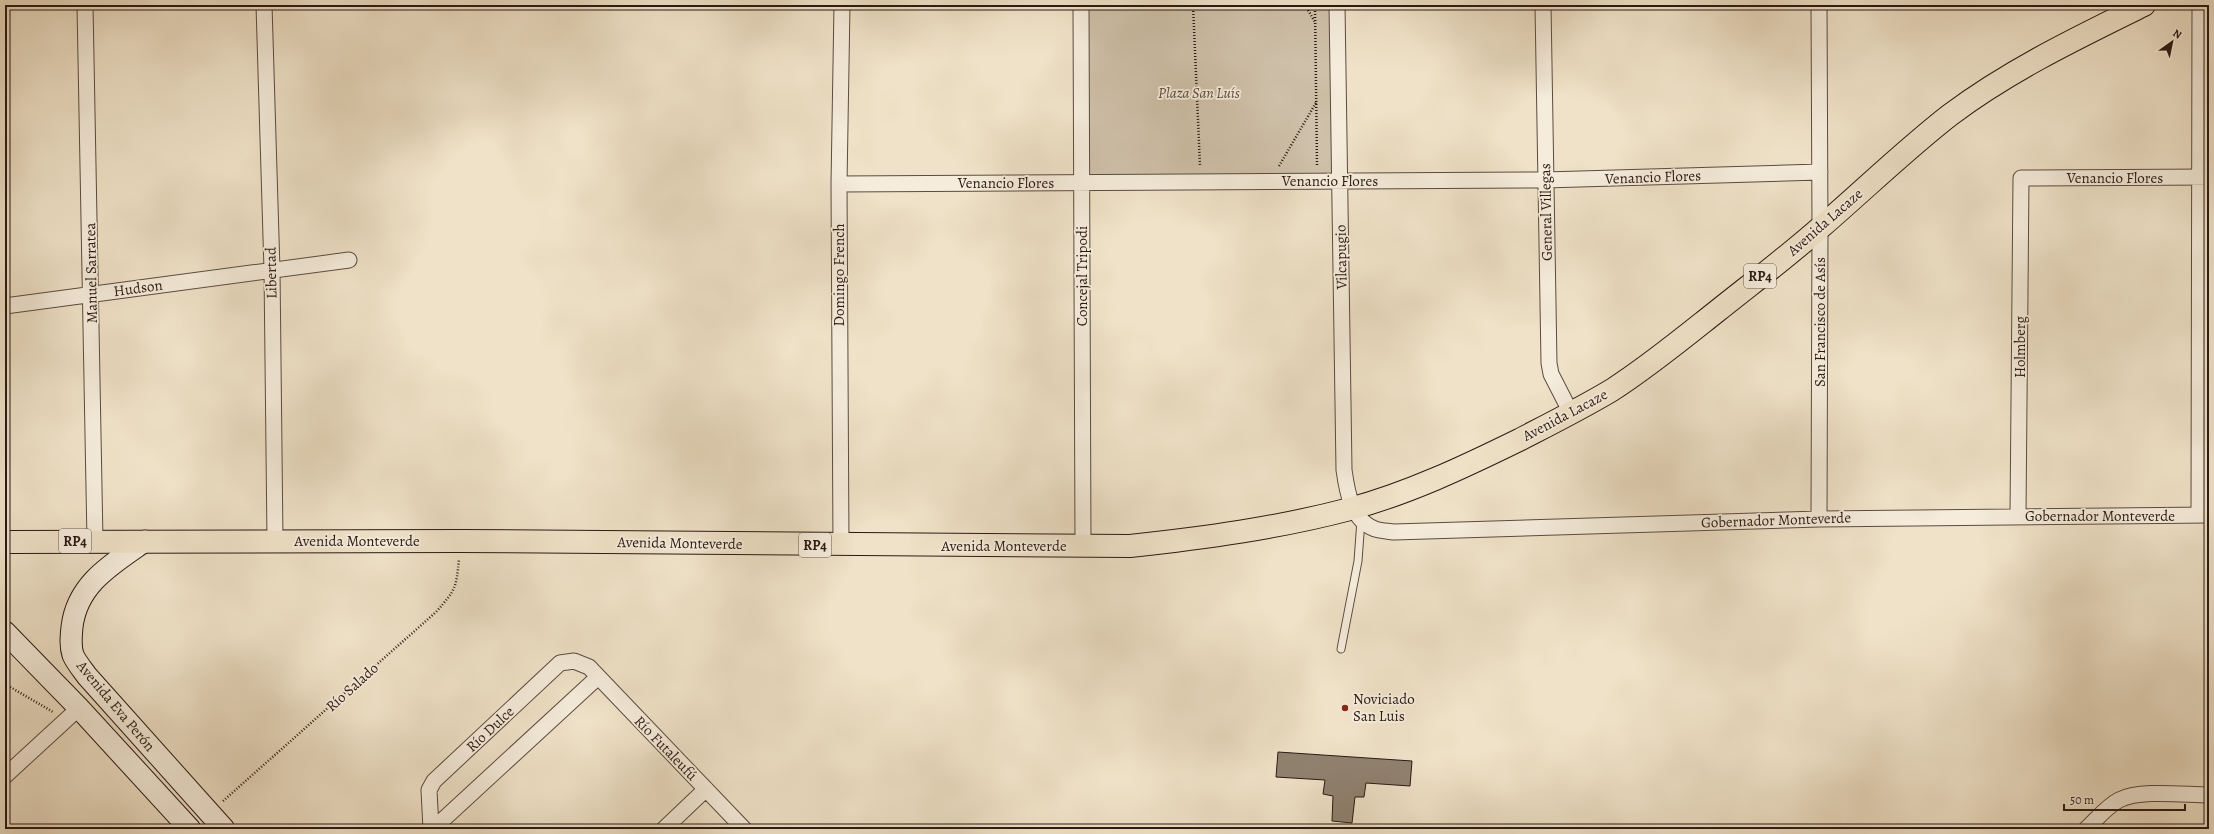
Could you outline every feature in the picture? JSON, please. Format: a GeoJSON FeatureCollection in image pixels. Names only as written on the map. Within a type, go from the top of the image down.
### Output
{"type":"FeatureCollection","features":[{"type":"Feature","properties":{"kind":"main road","name":"Avenida Lacaze"},"geometry":{"type":"LineString","coordinates":[[1357,514],[1465,466],[1571,413],[1613,389],[1663,354],[1820,228],[1912,145],[1991,86],[2031,63],[2144,5]]}},
{"type":"Feature","properties":{"kind":"main road","name":"Avenida Monteverde"},"geometry":{"type":"LineString","coordinates":[[5,542],[460,541],[1130,546],[1197,539],[1357,514]]}},
{"type":"Feature","properties":{"kind":"main road","name":"Avenida Eva Perón"},"geometry":{"type":"LineString","coordinates":[[145,541],[102,570],[83,592],[73,616],[70,640],[73,655],[87,676],[224,829]]}},
{"type":"Feature","properties":{"kind":"main road","name":"Avenida Eva Perón"},"geometry":{"type":"LineString","coordinates":[[5,632],[73,714],[191,829]]}},
{"type":"Feature","properties":{"kind":"main road"},"geometry":{"type":"LineString","coordinates":[[191,829],[210,814]]}},
{"type":"Feature","properties":{"kind":"street","name":"Manuel Sarratea"},"geometry":{"type":"LineString","coordinates":[[85,5],[95,541]]}},
{"type":"Feature","properties":{"kind":"street","name":"Libertad"},"geometry":{"type":"LineString","coordinates":[[264,5],[272,270],[275,541]]}},
{"type":"Feature","properties":{"kind":"street","name":"Domingo French"},"geometry":{"type":"LineString","coordinates":[[841,545],[839,184],[842,5]]}},
{"type":"Feature","properties":{"kind":"street","name":"Concejal Tripodi"},"geometry":{"type":"LineString","coordinates":[[1081,5],[1084,546]]}},
{"type":"Feature","properties":{"kind":"street","name":"Vilcapugio"},"geometry":{"type":"LineString","coordinates":[[1337,5],[1344,470],[1357,514]]}},
{"type":"Feature","properties":{"kind":"street","name":"General Villegas"},"geometry":{"type":"LineString","coordinates":[[1543,5],[1549,363],[1551,374],[1571,413]]}},
{"type":"Feature","properties":{"kind":"street","name":"San Francisco de Asís"},"geometry":{"type":"LineString","coordinates":[[1819,5],[1819,519]]}},
{"type":"Feature","properties":{"kind":"street"},"geometry":{"type":"LineString","coordinates":[[2200,5],[2204,177],[2204,515]]}},
{"type":"Feature","properties":{"kind":"street","name":"Venancio Flores"},"geometry":{"type":"LineString","coordinates":[[839,184],[1545,180],[1820,172]]}},
{"type":"Feature","properties":{"kind":"street","name":"Venancio Flores"},"geometry":{"type":"LineString","coordinates":[[2021,178],[2204,177]]}},
{"type":"Feature","properties":{"kind":"street","name":"Holmberg"},"geometry":{"type":"LineString","coordinates":[[2018,516],[2021,178]]}},
{"type":"Feature","properties":{"kind":"street","name":"Hudson"},"geometry":{"type":"LineString","coordinates":[[5,306],[349,260]]}},
{"type":"Feature","properties":{"kind":"street","name":"Gobernador Monteverde"},"geometry":{"type":"LineString","coordinates":[[1357,514],[1374,529],[1394,532],[1819,519],[2204,515]]}},
{"type":"Feature","properties":{"kind":"street","name":"Río Dulce"},"geometry":{"type":"LineString","coordinates":[[574,661],[594,672],[432,829],[428,790],[434,781],[560,663],[574,661]]}},
{"type":"Feature","properties":{"kind":"street","name":"Río Futaleufú"},"geometry":{"type":"LineString","coordinates":[[594,672],[744,829]]}},
{"type":"Feature","properties":{"kind":"street"},"geometry":{"type":"LineString","coordinates":[[5,776],[73,714]]}},
{"type":"Feature","properties":{"kind":"street"},"geometry":{"type":"LineString","coordinates":[[664,829],[706,789]]}},
{"type":"Feature","properties":{"kind":"street"},"geometry":{"type":"LineString","coordinates":[[2086,829],[2111,806],[2127,797],[2142,794],[2209,795]]}},
{"type":"Feature","properties":{"kind":"lane"},"geometry":{"type":"LineString","coordinates":[[1341,649],[1358,561],[1357,514]]}},
{"type":"Feature","properties":{"kind":"path"},"geometry":{"type":"LineString","coordinates":[[1193,5],[1200,167],[1208,167]]}},
{"type":"Feature","properties":{"kind":"path"},"geometry":{"type":"LineString","coordinates":[[1305,5],[1315,23]]}},
{"type":"Feature","properties":{"kind":"path"},"geometry":{"type":"LineString","coordinates":[[1310,165],[1318,165],[1315,5]]}},
{"type":"Feature","properties":{"kind":"path"},"geometry":{"type":"LineString","coordinates":[[1279,166],[1317,101]]}},
{"type":"Feature","properties":{"kind":"path"},"geometry":{"type":"LineString","coordinates":[[1271,166],[1287,166]]}},
{"type":"Feature","properties":{"kind":"path","name":"Río Salado"},"geometry":{"type":"LineString","coordinates":[[210,814],[436,612],[454,592],[457,581],[460,541]]}},
{"type":"Feature","properties":{"kind":"path"},"geometry":{"type":"LineString","coordinates":[[5,684],[73,714]]}},
{"type":"Feature","properties":{"kind":"green space","name":"Plaza San Luís"},"geometry":{"type":"Polygon","coordinates":[[[1081,5],[1337,5],[1340,181],[1081,183],[1081,5]]]}},
{"type":"Feature","properties":{"kind":"building"},"geometry":{"type":"Polygon","coordinates":[[[1278,752],[1412,761],[1410,786],[1366,783],[1364,797],[1355,797],[1352,823],[1332,821],[1333,796],[1323,794],[1325,780],[1276,777],[1278,752]]]}},
{"type":"Feature","properties":{"kind":"place","name":"Noviciado San Luis"},"geometry":{"type":"Point","coordinates":[1345,708]}}]}
